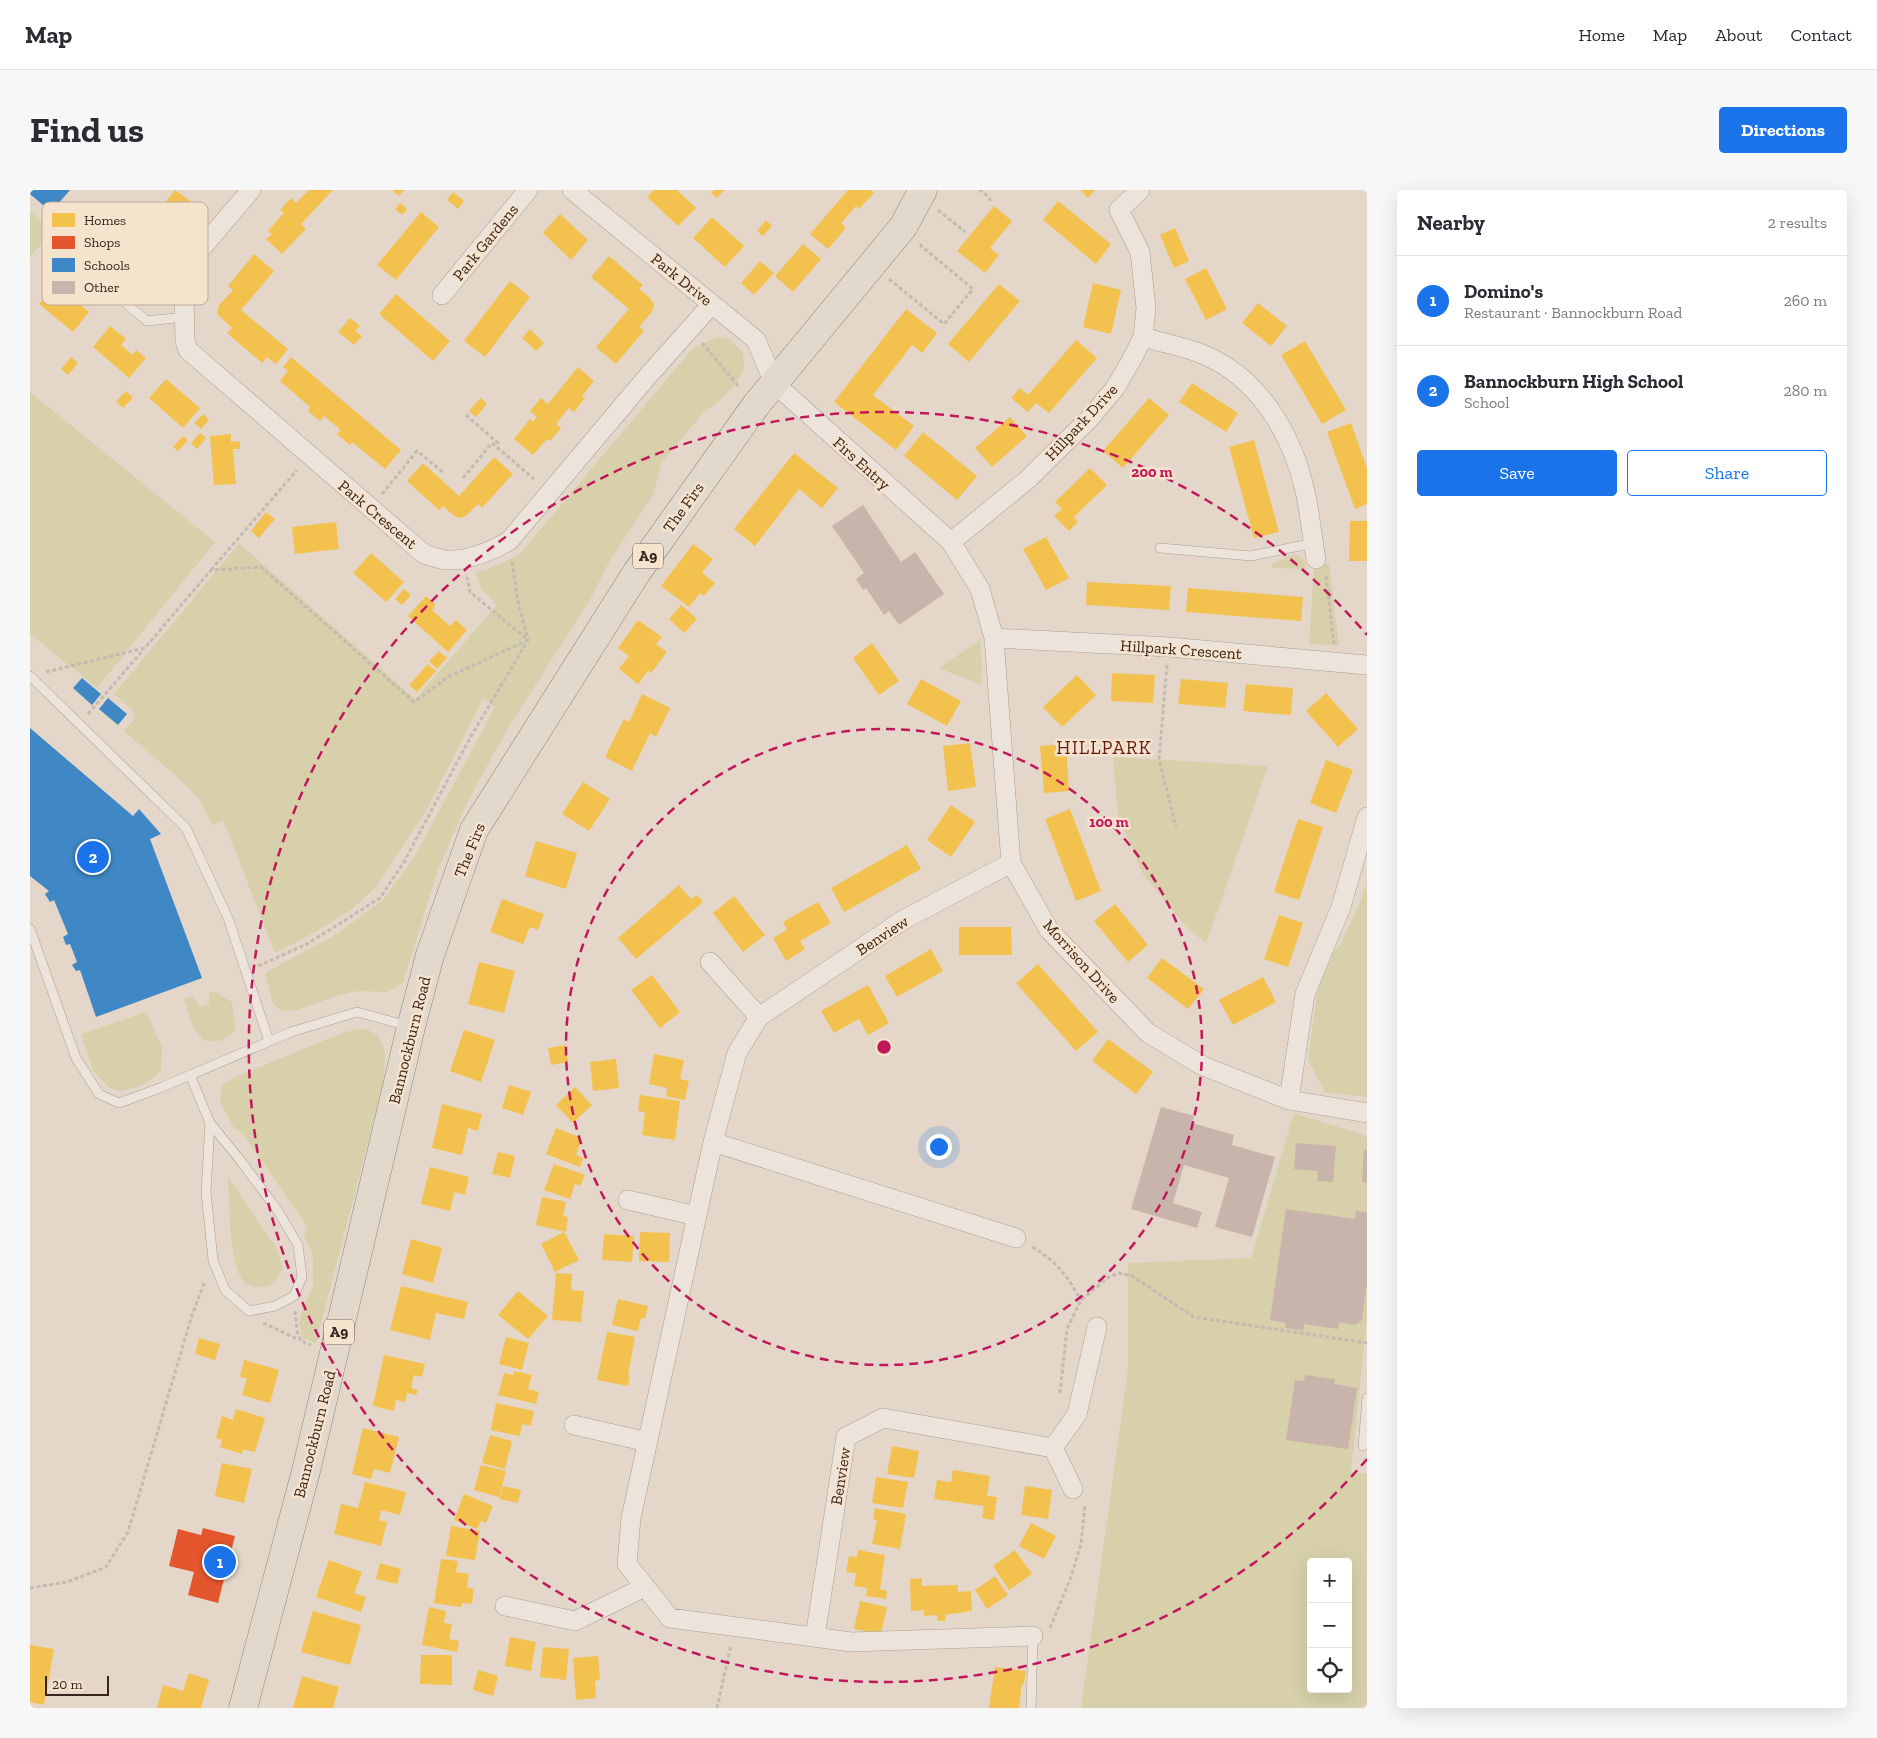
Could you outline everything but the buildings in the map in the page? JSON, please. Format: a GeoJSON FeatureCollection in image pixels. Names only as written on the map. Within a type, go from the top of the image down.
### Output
{"type":"FeatureCollection","features":[{"type":"Feature","properties":{"kind":"main road","name":"The Firs"},"geometry":{"type":"LineString","coordinates":[[430,955],[474,830],[636,572],[756,405],[901,229],[918,193]]}},
{"type":"Feature","properties":{"kind":"main road","name":"Bannockburn Road"},"geometry":{"type":"LineString","coordinates":[[243,1708],[306,1471],[411,1027],[430,955]]}},
{"type":"Feature","properties":{"kind":"street","name":"Park Crescent"},"geometry":{"type":"LineString","coordinates":[[208,240],[252,190]]}},
{"type":"Feature","properties":{"kind":"street","name":"Park Gardens"},"geometry":{"type":"LineString","coordinates":[[442,295],[528,190]]}},
{"type":"Feature","properties":{"kind":"street","name":"Park Drive"},"geometry":{"type":"LineString","coordinates":[[572,190],[756,340],[774,383]]}},
{"type":"Feature","properties":{"kind":"street","name":"Hillpark Drive"},"geometry":{"type":"LineString","coordinates":[[951,542],[1027,480],[1091,417],[1115,388],[1143,337],[1146,308],[1140,252],[1119,210],[1140,190]]}},
{"type":"Feature","properties":{"kind":"street","name":"Park Crescent"},"geometry":{"type":"LineString","coordinates":[[184,305],[185,341],[188,350],[424,554],[446,560],[464,560],[494,549],[509,540],[647,377],[712,304]]}},
{"type":"Feature","properties":{"kind":"street"},"geometry":{"type":"LineString","coordinates":[[1143,337],[1202,354],[1242,376],[1271,409],[1289,444],[1305,491],[1315,551]]}},
{"type":"Feature","properties":{"kind":"street","name":"Firs Entry"},"geometry":{"type":"LineString","coordinates":[[774,383],[951,542]]}},
{"type":"Feature","properties":{"kind":"street","name":"Morrison Drive"},"geometry":{"type":"LineString","coordinates":[[951,542],[980,589],[994,638],[1011,863],[1049,930],[1148,1033],[1203,1066],[1289,1100],[1367,1113]]}},
{"type":"Feature","properties":{"kind":"street","name":"Hillpark Crescent"},"geometry":{"type":"LineString","coordinates":[[994,638],[1169,647],[1367,665]]}},
{"type":"Feature","properties":{"kind":"street"},"geometry":{"type":"LineString","coordinates":[[1289,1100],[1305,994],[1341,907],[1367,817]]}},
{"type":"Feature","properties":{"kind":"street","name":"Benview"},"geometry":{"type":"LineString","coordinates":[[1011,863],[903,920],[759,1017],[736,1054],[713,1142],[631,1518],[627,1564],[670,1618],[850,1642],[1041,1632]]}},
{"type":"Feature","properties":{"kind":"street"},"geometry":{"type":"LineString","coordinates":[[710,962],[759,1017]]}},
{"type":"Feature","properties":{"kind":"street"},"geometry":{"type":"LineString","coordinates":[[713,1142],[1016,1238]]}},
{"type":"Feature","properties":{"kind":"street"},"geometry":{"type":"LineString","coordinates":[[628,1200],[697,1216]]}},
{"type":"Feature","properties":{"kind":"street"},"geometry":{"type":"LineString","coordinates":[[1073,1489],[1053,1448],[1077,1414],[1097,1327]]}},
{"type":"Feature","properties":{"kind":"street","name":"Benview"},"geometry":{"type":"LineString","coordinates":[[815,1637],[846,1437],[883,1418],[1053,1448]]}},
{"type":"Feature","properties":{"kind":"street"},"geometry":{"type":"LineString","coordinates":[[574,1425],[648,1442]]}},
{"type":"Feature","properties":{"kind":"street"},"geometry":{"type":"LineString","coordinates":[[504,1606],[575,1621],[645,1587]]}},
{"type":"Feature","properties":{"kind":"lane"},"geometry":{"type":"LineString","coordinates":[[129,305],[147,320],[184,317]]}},
{"type":"Feature","properties":{"kind":"lane"},"geometry":{"type":"LineString","coordinates":[[1160,548],[1252,556],[1315,551]]}},
{"type":"Feature","properties":{"kind":"lane"},"geometry":{"type":"LineString","coordinates":[[30,676],[186,828],[228,918],[269,1041]]}},
{"type":"Feature","properties":{"kind":"lane"},"geometry":{"type":"LineString","coordinates":[[30,929],[76,1058],[99,1094],[119,1103],[291,1032],[357,1012],[411,1027]]}},
{"type":"Feature","properties":{"kind":"lane"},"geometry":{"type":"LineString","coordinates":[[190,1075],[210,1123],[272,1204],[298,1245],[302,1277],[294,1296],[274,1306],[249,1311],[225,1290],[213,1260],[206,1192],[210,1123]]}},
{"type":"Feature","properties":{"kind":"lane"},"geometry":{"type":"LineString","coordinates":[[1363,1446],[1367,1398]]}},
{"type":"Feature","properties":{"kind":"lane"},"geometry":{"type":"LineString","coordinates":[[1031,1708],[1041,1632]]}},
{"type":"Feature","properties":{"kind":"path"},"geometry":{"type":"LineString","coordinates":[[979,190],[984,192],[992,202]]}},
{"type":"Feature","properties":{"kind":"path"},"geometry":{"type":"LineString","coordinates":[[918,193],[965,232]]}},
{"type":"Feature","properties":{"kind":"path"},"geometry":{"type":"LineString","coordinates":[[872,264],[944,324],[972,288],[901,229]]}},
{"type":"Feature","properties":{"kind":"path"},"geometry":{"type":"LineString","coordinates":[[691,329],[720,366],[756,405]]}},
{"type":"Feature","properties":{"kind":"path"},"geometry":{"type":"LineString","coordinates":[[466,415],[498,443],[496,446]]}},
{"type":"Feature","properties":{"kind":"path"},"geometry":{"type":"LineString","coordinates":[[463,478],[492,443],[550,492]]}},
{"type":"Feature","properties":{"kind":"path"},"geometry":{"type":"LineString","coordinates":[[370,508],[418,451],[444,473]]}},
{"type":"Feature","properties":{"kind":"path"},"geometry":{"type":"LineString","coordinates":[[80,724],[309,456]]}},
{"type":"Feature","properties":{"kind":"path"},"geometry":{"type":"LineString","coordinates":[[246,972],[308,944],[380,898],[404,862],[470,738],[528,640],[518,602],[509,540]]}},
{"type":"Feature","properties":{"kind":"path"},"geometry":{"type":"LineString","coordinates":[[1315,551],[1324,566],[1336,662]]}},
{"type":"Feature","properties":{"kind":"path"},"geometry":{"type":"LineString","coordinates":[[464,560],[470,592],[528,640]]}},
{"type":"Feature","properties":{"kind":"path"},"geometry":{"type":"LineString","coordinates":[[211,570],[261,567],[414,702],[448,677],[528,640]]}},
{"type":"Feature","properties":{"kind":"path"},"geometry":{"type":"LineString","coordinates":[[1169,647],[1159,759],[1176,827]]}},
{"type":"Feature","properties":{"kind":"path"},"geometry":{"type":"LineString","coordinates":[[30,676],[144,648]]}},
{"type":"Feature","properties":{"kind":"path"},"geometry":{"type":"LineString","coordinates":[[1016,1238],[1047,1255],[1063,1270],[1081,1300]]}},
{"type":"Feature","properties":{"kind":"path"},"geometry":{"type":"LineString","coordinates":[[30,1588],[67,1582],[106,1567],[128,1532],[192,1314],[213,1260]]}},
{"type":"Feature","properties":{"kind":"path"},"geometry":{"type":"LineString","coordinates":[[1058,1402],[1067,1329],[1081,1300],[1109,1277],[1119,1273],[1132,1276],[1194,1317],[1367,1343]]}},
{"type":"Feature","properties":{"kind":"path"},"geometry":{"type":"LineString","coordinates":[[294,1296],[297,1331],[301,1341]]}},
{"type":"Feature","properties":{"kind":"path"},"geometry":{"type":"LineString","coordinates":[[249,1311],[260,1322],[334,1355]]}},
{"type":"Feature","properties":{"kind":"path"},"geometry":{"type":"LineString","coordinates":[[1041,1632],[1071,1577],[1081,1544],[1087,1482],[1073,1489]]}},
{"type":"Feature","properties":{"kind":"path"},"geometry":{"type":"LineString","coordinates":[[717,1708],[736,1626]]}},
{"type":"Feature","properties":{"kind":"shaded area"},"geometry":{"type":"Polygon","coordinates":[[[30,211],[42,221],[42,243],[30,258],[30,211]]]}},
{"type":"Feature","properties":{"kind":"shaded area"},"geometry":{"type":"Polygon","coordinates":[[[717,337],[729,339],[743,352],[744,369],[734,386],[718,402],[704,412],[662,462],[653,495],[609,562],[591,598],[505,733],[467,803],[438,869],[403,983],[387,992],[357,991],[297,1010],[282,1011],[273,1004],[265,973],[335,935],[383,900],[415,856],[495,707],[483,699],[427,809],[376,887],[351,910],[310,935],[275,953],[223,820],[212,825],[200,800],[184,783],[124,731],[135,719],[132,710],[114,694],[239,543],[415,699],[497,605],[481,589],[476,572],[486,570],[519,555],[693,348],[717,337]]]}},
{"type":"Feature","properties":{"kind":"shaded area"},"geometry":{"type":"Polygon","coordinates":[[[30,392],[215,542],[97,688],[30,634],[30,392]]]}},
{"type":"Feature","properties":{"kind":"shaded area"},"geometry":{"type":"Polygon","coordinates":[[[1294,554],[1303,559],[1307,569],[1271,568],[1274,563],[1294,554]]]}},
{"type":"Feature","properties":{"kind":"shaded area"},"geometry":{"type":"Polygon","coordinates":[[[1329,563],[1339,646],[1309,644],[1314,569],[1329,563]]]}},
{"type":"Feature","properties":{"kind":"shaded area"},"geometry":{"type":"Polygon","coordinates":[[[980,640],[981,685],[939,668],[980,640]]]}},
{"type":"Feature","properties":{"kind":"shaded area"},"geometry":{"type":"Polygon","coordinates":[[[1113,757],[1268,766],[1206,944],[1183,923],[1143,874],[1118,816],[1113,757]]]}},
{"type":"Feature","properties":{"kind":"shaded area"},"geometry":{"type":"Polygon","coordinates":[[[1367,880],[1367,1097],[1325,1092],[1308,1060],[1317,992],[1328,956],[1340,946],[1362,897],[1367,880]]]}},
{"type":"Feature","properties":{"kind":"shaded area"},"geometry":{"type":"Polygon","coordinates":[[[209,992],[217,993],[232,1002],[236,1029],[229,1036],[217,1041],[203,1040],[193,1028],[184,999],[193,997],[200,1007],[209,1004],[209,992]]]}},
{"type":"Feature","properties":{"kind":"shaded area"},"geometry":{"type":"Polygon","coordinates":[[[146,1012],[162,1047],[161,1070],[151,1080],[137,1087],[121,1091],[110,1088],[93,1071],[81,1034],[146,1012]]]}},
{"type":"Feature","properties":{"kind":"shaded area"},"geometry":{"type":"Polygon","coordinates":[[[364,1028],[378,1035],[385,1052],[384,1080],[316,1343],[302,1338],[299,1323],[302,1311],[313,1287],[313,1255],[304,1236],[307,1226],[243,1134],[234,1128],[220,1101],[222,1085],[235,1077],[345,1032],[364,1028]]]}},
{"type":"Feature","properties":{"kind":"shaded area"},"geometry":{"type":"Polygon","coordinates":[[[1294,1113],[1367,1136],[1367,1318],[1351,1472],[1367,1474],[1367,1708],[1081,1708],[1128,1369],[1128,1263],[1251,1258],[1294,1113]]]}},
{"type":"Feature","properties":{"kind":"shaded area"},"geometry":{"type":"Polygon","coordinates":[[[228,1177],[277,1249],[283,1269],[270,1285],[254,1287],[247,1284],[241,1278],[237,1268],[232,1243],[228,1177]]]}},
{"type":"Feature","properties":{"kind":"place","name":"Bannockburn High School"},"geometry":{"type":"Point","coordinates":[93,857]}},
{"type":"Feature","properties":{"kind":"place","name":"Domino's"},"geometry":{"type":"Point","coordinates":[220,1562]}},
{"type":"Feature","properties":{"kind":"district","name":"HILLPARK"},"geometry":{"type":"Point","coordinates":[1104,747]}}]}
